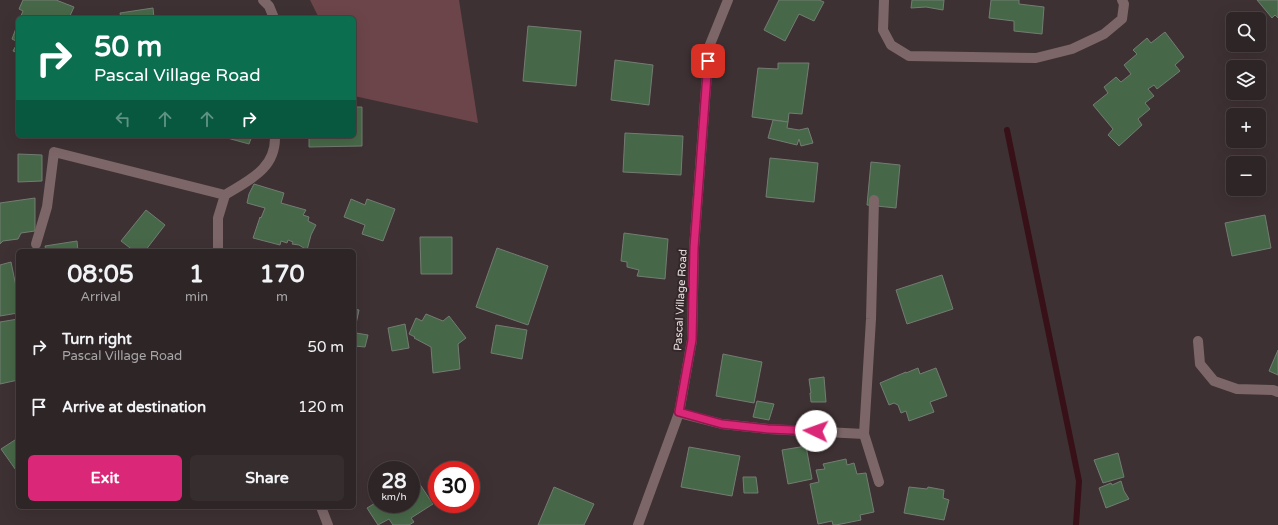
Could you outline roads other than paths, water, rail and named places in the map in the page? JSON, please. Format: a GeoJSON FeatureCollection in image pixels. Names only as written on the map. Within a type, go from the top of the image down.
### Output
{"type":"FeatureCollection","features":[{"type":"Feature","properties":{"kind":"street"},"geometry":{"type":"LineString","coordinates":[[264,0],[269,6],[273,16]]}},
{"type":"Feature","properties":{"kind":"street","name":"Pascal Village Road"},"geometry":{"type":"LineString","coordinates":[[638,525],[679,412],[692,340],[694,248],[709,47],[728,0]]}},
{"type":"Feature","properties":{"kind":"street"},"geometry":{"type":"LineString","coordinates":[[884,0],[883,30],[891,45],[908,56],[1036,58],[1072,49],[1104,34],[1122,19],[1124,4],[1122,0]]}},
{"type":"Feature","properties":{"kind":"street"},"geometry":{"type":"LineString","coordinates":[[218,249],[218,218],[225,195],[256,176],[269,162],[276,146],[275,138]]}},
{"type":"Feature","properties":{"kind":"street"},"geometry":{"type":"LineString","coordinates":[[36,244],[47,207],[54,152],[225,195]]}},
{"type":"Feature","properties":{"kind":"street"},"geometry":{"type":"LineString","coordinates":[[874,200],[872,319],[864,434],[879,482]]}},
{"type":"Feature","properties":{"kind":"street"},"geometry":{"type":"LineString","coordinates":[[1198,341],[1200,364],[1214,381],[1237,389],[1273,390],[1278,392]]}},
{"type":"Feature","properties":{"kind":"street"},"geometry":{"type":"LineString","coordinates":[[679,412],[722,424],[768,429],[864,434]]}},
{"type":"Feature","properties":{"kind":"street"},"geometry":{"type":"LineString","coordinates":[[322,509],[328,525]]}},
{"type":"Feature","properties":{"kind":"waterway"},"geometry":{"type":"LineString","coordinates":[[1007,130],[1079,481],[1076,525]]}}]}
